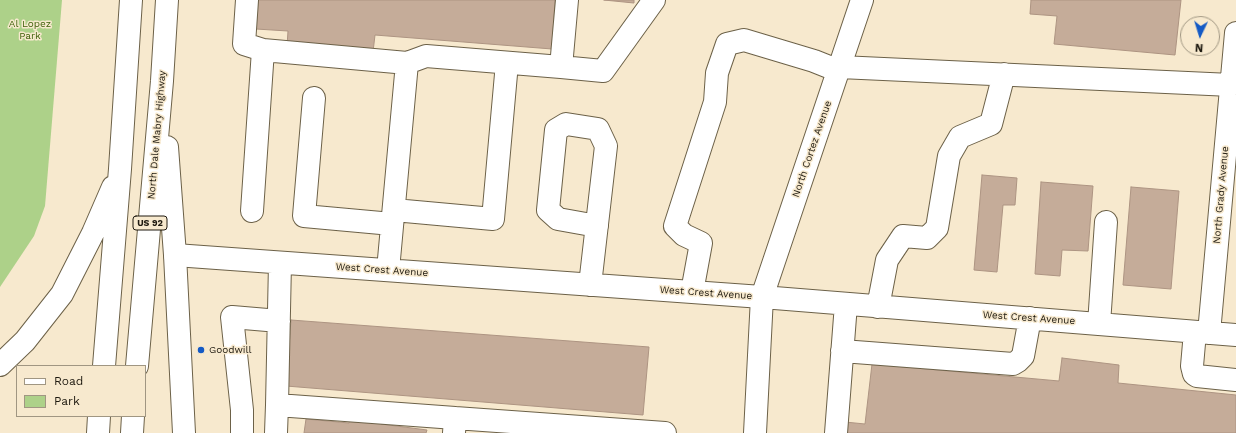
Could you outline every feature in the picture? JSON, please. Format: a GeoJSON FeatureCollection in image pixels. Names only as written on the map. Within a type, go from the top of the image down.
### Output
{"type":"FeatureCollection","features":[{"type":"Feature","properties":{"kind":"street"},"geometry":{"type":"LineString","coordinates":[[104,365],[120,169],[131,0]]}},
{"type":"Feature","properties":{"kind":"street","name":"North Dale Mabry Highway"},"geometry":{"type":"LineString","coordinates":[[137,365],[162,81],[167,0]]}},
{"type":"Feature","properties":{"kind":"street"},"geometry":{"type":"LineString","coordinates":[[247,0],[244,44],[263,50],[408,63],[426,56],[603,71],[654,0]]}},
{"type":"Feature","properties":{"kind":"street"},"geometry":{"type":"LineString","coordinates":[[561,67],[567,0]]}},
{"type":"Feature","properties":{"kind":"street","name":"North Cortez Avenue"},"geometry":{"type":"LineString","coordinates":[[755,433],[762,297],[862,0]]}},
{"type":"Feature","properties":{"kind":"street","name":"North Grady Avenue"},"geometry":{"type":"LineString","coordinates":[[1236,34],[1202,332],[1192,366],[1194,374],[1197,376],[1236,380]]}},
{"type":"Feature","properties":{"kind":"street"},"geometry":{"type":"LineString","coordinates":[[692,292],[701,243],[684,235],[675,226],[715,102],[717,74],[727,44],[744,40],[839,69],[1004,74],[1231,84]]}},
{"type":"Feature","properties":{"kind":"street"},"geometry":{"type":"LineString","coordinates":[[252,210],[263,50]]}},
{"type":"Feature","properties":{"kind":"street"},"geometry":{"type":"LineString","coordinates":[[388,270],[408,63]]}},
{"type":"Feature","properties":{"kind":"street"},"geometry":{"type":"LineString","coordinates":[[314,98],[304,216],[493,219],[507,63]]}},
{"type":"Feature","properties":{"kind":"street"},"geometry":{"type":"LineString","coordinates":[[878,306],[887,260],[903,236],[927,238],[937,228],[949,156],[960,136],[991,124],[1004,74]]}},
{"type":"Feature","properties":{"kind":"street"},"geometry":{"type":"LineString","coordinates":[[162,81],[175,255],[184,433]]}},
{"type":"Feature","properties":{"kind":"street"},"geometry":{"type":"LineString","coordinates":[[0,365],[25,341],[62,294],[93,233],[120,169]]}},
{"type":"Feature","properties":{"kind":"street"},"geometry":{"type":"LineString","coordinates":[[1099,324],[1106,222]]}},
{"type":"Feature","properties":{"kind":"street"},"geometry":{"type":"LineString","coordinates":[[590,285],[597,226]]}},
{"type":"Feature","properties":{"kind":"street","name":"West Crest Avenue"},"geometry":{"type":"LineString","coordinates":[[175,255],[762,297],[1236,335]]}},
{"type":"Feature","properties":{"kind":"street"},"geometry":{"type":"LineString","coordinates":[[276,433],[280,263]]}},
{"type":"Feature","properties":{"kind":"street"},"geometry":{"type":"LineString","coordinates":[[836,433],[846,304]]}},
{"type":"Feature","properties":{"kind":"street"},"geometry":{"type":"LineString","coordinates":[[242,433],[242,410],[232,317],[279,321]]}},
{"type":"Feature","properties":{"kind":"street"},"geometry":{"type":"LineString","coordinates":[[842,351],[1013,364],[1023,356],[1030,318]]}},
{"type":"Feature","properties":{"kind":"street"},"geometry":{"type":"LineString","coordinates":[[277,405],[454,426],[665,433]]}},
{"type":"Feature","properties":{"kind":"street"},"geometry":{"type":"LineString","coordinates":[[98,433],[99,417]]}},
{"type":"Feature","properties":{"kind":"street"},"geometry":{"type":"LineString","coordinates":[[132,433],[133,417]]}},
{"type":"Feature","properties":{"kind":"green space","name":"Al Lopez Park"},"geometry":{"type":"Polygon","coordinates":[[[0,0],[62,0],[45,206],[34,236],[0,287],[0,0]]]}},
{"type":"Feature","properties":{"kind":"building"},"geometry":{"type":"Polygon","coordinates":[[[258,0],[555,0],[552,49],[375,35],[373,52],[287,46],[288,31],[256,29],[258,0]]]}},
{"type":"Feature","properties":{"kind":"building"},"geometry":{"type":"Polygon","coordinates":[[[604,0],[634,0],[634,3],[604,0]]]}},
{"type":"Feature","properties":{"kind":"building"},"geometry":{"type":"Polygon","coordinates":[[[1031,0],[1181,0],[1175,55],[1054,44],[1057,16],[1030,14],[1031,0]]]}},
{"type":"Feature","properties":{"kind":"building"},"geometry":{"type":"Polygon","coordinates":[[[982,175],[1017,178],[1015,205],[1003,205],[997,272],[974,270],[982,175]]]}},
{"type":"Feature","properties":{"kind":"building"},"geometry":{"type":"Polygon","coordinates":[[[1041,182],[1093,186],[1088,251],[1062,250],[1060,276],[1035,274],[1041,182]]]}},
{"type":"Feature","properties":{"kind":"building"},"geometry":{"type":"Polygon","coordinates":[[[1131,187],[1179,191],[1171,289],[1123,285],[1131,187]]]}},
{"type":"Feature","properties":{"kind":"building"},"geometry":{"type":"Polygon","coordinates":[[[291,320],[649,347],[643,415],[286,386],[291,320]]]}},
{"type":"Feature","properties":{"kind":"building"},"geometry":{"type":"Polygon","coordinates":[[[1062,358],[1119,365],[1118,383],[1236,395],[1236,433],[844,433],[845,422],[865,424],[872,364],[1059,381],[1062,358]]]}},
{"type":"Feature","properties":{"kind":"building"},"geometry":{"type":"Polygon","coordinates":[[[351,412],[381,416],[381,424],[427,430],[426,433],[304,433],[306,419],[349,423],[351,412]]]}},
{"type":"Feature","properties":{"kind":"place","name":"Goodwill"},"geometry":{"type":"Point","coordinates":[201,350]}}]}
